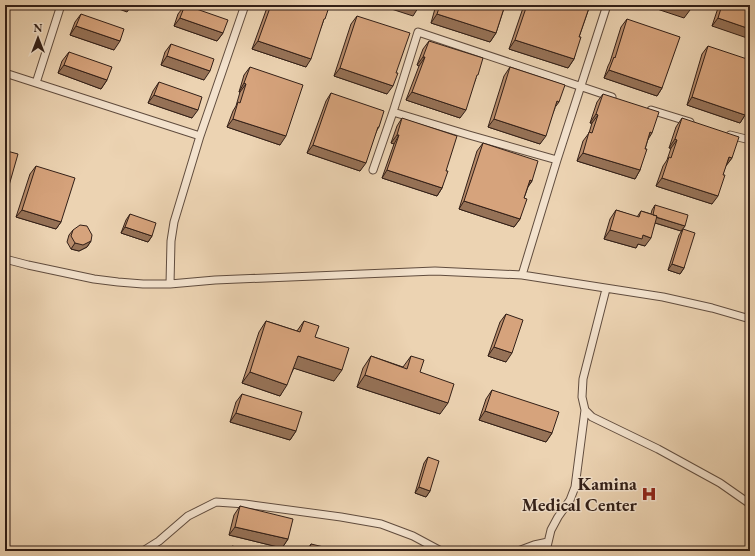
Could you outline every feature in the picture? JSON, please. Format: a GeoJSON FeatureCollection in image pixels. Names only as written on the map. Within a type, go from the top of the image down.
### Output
{"type":"FeatureCollection","features":[{"type":"Feature","properties":{"kind":"lane"},"geometry":{"type":"LineString","coordinates":[[36,83],[61,5]]}},
{"type":"Feature","properties":{"kind":"lane"},"geometry":{"type":"LineString","coordinates":[[170,284],[170,241],[174,222],[200,136],[245,5]]}},
{"type":"Feature","properties":{"kind":"lane"},"geometry":{"type":"LineString","coordinates":[[522,275],[607,5]]}},
{"type":"Feature","properties":{"kind":"lane"},"geometry":{"type":"LineString","coordinates":[[373,170],[394,112],[418,32],[618,99]]}},
{"type":"Feature","properties":{"kind":"lane"},"geometry":{"type":"LineString","coordinates":[[5,73],[200,136]]}},
{"type":"Feature","properties":{"kind":"lane"},"geometry":{"type":"LineString","coordinates":[[647,108],[698,125]]}},
{"type":"Feature","properties":{"kind":"lane"},"geometry":{"type":"LineString","coordinates":[[394,112],[557,160]]}},
{"type":"Feature","properties":{"kind":"lane"},"geometry":{"type":"LineString","coordinates":[[720,132],[750,140]]}},
{"type":"Feature","properties":{"kind":"lane"},"geometry":{"type":"LineString","coordinates":[[5,259],[94,279],[118,282],[170,284],[215,280],[434,271],[522,275],[663,297],[712,308],[750,319]]}},
{"type":"Feature","properties":{"kind":"lane"},"geometry":{"type":"LineString","coordinates":[[546,551],[552,530],[558,517],[570,500],[575,487],[585,410],[582,397],[586,364],[606,289]]}},
{"type":"Feature","properties":{"kind":"lane"},"geometry":{"type":"LineString","coordinates":[[585,410],[592,417],[658,449],[720,484],[750,504]]}},
{"type":"Feature","properties":{"kind":"lane"},"geometry":{"type":"LineString","coordinates":[[143,551],[159,541],[188,516],[216,502],[244,504],[381,524],[413,536],[442,551]]}},
{"type":"Feature","properties":{"kind":"lane"},"geometry":{"type":"LineString","coordinates":[[518,551],[548,542]]}},
{"type":"Feature","properties":{"kind":"building"},"geometry":{"type":"Polygon","coordinates":[[[185,5],[228,20],[223,33],[180,18],[185,5]]]}},
{"type":"Feature","properties":{"kind":"building"},"geometry":{"type":"Polygon","coordinates":[[[271,5],[323,5],[329,7],[311,59],[258,41],[271,5]]]}},
{"type":"Feature","properties":{"kind":"building"},"geometry":{"type":"Polygon","coordinates":[[[409,5],[420,5],[418,8],[409,5]]]}},
{"type":"Feature","properties":{"kind":"building"},"geometry":{"type":"Polygon","coordinates":[[[440,5],[505,5],[496,33],[437,14],[440,5]]]}},
{"type":"Feature","properties":{"kind":"building"},"geometry":{"type":"Polygon","coordinates":[[[527,5],[590,5],[579,37],[581,37],[574,59],[515,40],[527,5]]]}},
{"type":"Feature","properties":{"kind":"building"},"geometry":{"type":"Polygon","coordinates":[[[675,5],[691,5],[690,10],[675,5]]]}},
{"type":"Feature","properties":{"kind":"building"},"geometry":{"type":"Polygon","coordinates":[[[722,5],[750,5],[750,29],[718,18],[722,5]]]}},
{"type":"Feature","properties":{"kind":"building"},"geometry":{"type":"Polygon","coordinates":[[[81,14],[124,29],[120,41],[76,26],[81,14]]]}},
{"type":"Feature","properties":{"kind":"building"},"geometry":{"type":"Polygon","coordinates":[[[357,16],[410,33],[393,86],[340,68],[357,16]]]}},
{"type":"Feature","properties":{"kind":"building"},"geometry":{"type":"Polygon","coordinates":[[[627,19],[680,37],[662,88],[609,70],[614,57],[615,58],[627,19]]]}},
{"type":"Feature","properties":{"kind":"building"},"geometry":{"type":"Polygon","coordinates":[[[429,41],[483,58],[466,110],[412,92],[425,57],[423,57],[429,41]]]}},
{"type":"Feature","properties":{"kind":"building"},"geometry":{"type":"Polygon","coordinates":[[[171,44],[214,59],[210,71],[167,56],[171,44]]]}},
{"type":"Feature","properties":{"kind":"building"},"geometry":{"type":"Polygon","coordinates":[[[708,46],[750,60],[750,97],[748,102],[750,102],[745,115],[692,97],[708,46]]]}},
{"type":"Feature","properties":{"kind":"building"},"geometry":{"type":"Polygon","coordinates":[[[69,52],[112,67],[107,80],[64,65],[69,52]]]}},
{"type":"Feature","properties":{"kind":"building"},"geometry":{"type":"Polygon","coordinates":[[[250,67],[303,85],[286,136],[233,119],[238,102],[240,103],[246,84],[244,83],[250,67]]]}},
{"type":"Feature","properties":{"kind":"building"},"geometry":{"type":"Polygon","coordinates":[[[510,67],[565,85],[559,102],[557,101],[546,136],[494,119],[510,67]]]}},
{"type":"Feature","properties":{"kind":"building"},"geometry":{"type":"Polygon","coordinates":[[[159,82],[202,97],[198,110],[154,95],[159,82]]]}},
{"type":"Feature","properties":{"kind":"building"},"geometry":{"type":"Polygon","coordinates":[[[331,93],[384,111],[366,163],[313,145],[331,93]]]}},
{"type":"Feature","properties":{"kind":"building"},"geometry":{"type":"Polygon","coordinates":[[[603,94],[659,112],[652,133],[650,132],[645,149],[647,149],[640,170],[583,153],[589,132],[592,133],[598,115],[596,114],[603,94]]]}},
{"type":"Feature","properties":{"kind":"building"},"geometry":{"type":"Polygon","coordinates":[[[402,118],[457,136],[442,188],[387,170],[399,135],[397,135],[402,118]]]}},
{"type":"Feature","properties":{"kind":"building"},"geometry":{"type":"Polygon","coordinates":[[[682,118],[739,137],[732,158],[729,157],[718,196],[662,178],[677,140],[675,139],[682,118]]]}},
{"type":"Feature","properties":{"kind":"building"},"geometry":{"type":"Polygon","coordinates":[[[483,143],[538,161],[532,181],[530,180],[524,198],[527,199],[520,219],[464,201],[483,143]]]}},
{"type":"Feature","properties":{"kind":"building"},"geometry":{"type":"Polygon","coordinates":[[[7,151],[18,154],[8,189],[5,188],[5,158],[7,151]]]}},
{"type":"Feature","properties":{"kind":"building"},"geometry":{"type":"Polygon","coordinates":[[[36,166],[75,178],[61,222],[22,210],[36,166]]]}},
{"type":"Feature","properties":{"kind":"building"},"geometry":{"type":"Polygon","coordinates":[[[655,205],[688,215],[685,226],[653,215],[655,205]]]}},
{"type":"Feature","properties":{"kind":"building"},"geometry":{"type":"Polygon","coordinates":[[[616,210],[639,217],[641,211],[657,216],[651,238],[643,235],[642,239],[610,230],[616,210]]]}},
{"type":"Feature","properties":{"kind":"building"},"geometry":{"type":"Polygon","coordinates":[[[130,214],[156,223],[152,236],[125,227],[130,214]]]}},
{"type":"Feature","properties":{"kind":"building"},"geometry":{"type":"Polygon","coordinates":[[[80,225],[87,226],[92,235],[91,241],[83,245],[75,243],[71,236],[73,230],[80,225]]]}},
{"type":"Feature","properties":{"kind":"building"},"geometry":{"type":"Polygon","coordinates":[[[683,229],[695,233],[684,268],[672,264],[683,229]]]}},
{"type":"Feature","properties":{"kind":"building"},"geometry":{"type":"Polygon","coordinates":[[[506,314],[523,320],[512,353],[494,347],[506,314]]]}},
{"type":"Feature","properties":{"kind":"building"},"geometry":{"type":"Polygon","coordinates":[[[266,321],[300,332],[304,321],[319,326],[315,337],[349,348],[342,370],[298,356],[287,385],[250,372],[266,321]]]}},
{"type":"Feature","properties":{"kind":"building"},"geometry":{"type":"Polygon","coordinates":[[[371,356],[407,369],[411,356],[424,360],[420,372],[454,384],[448,403],[365,375],[371,356]]]}},
{"type":"Feature","properties":{"kind":"building"},"geometry":{"type":"Polygon","coordinates":[[[492,390],[559,412],[552,433],[485,411],[492,390]]]}},
{"type":"Feature","properties":{"kind":"building"},"geometry":{"type":"Polygon","coordinates":[[[242,394],[302,412],[296,431],[236,413],[242,394]]]}},
{"type":"Feature","properties":{"kind":"building"},"geometry":{"type":"Polygon","coordinates":[[[428,457],[439,461],[430,491],[419,487],[428,457]]]}},
{"type":"Feature","properties":{"kind":"building"},"geometry":{"type":"Polygon","coordinates":[[[240,506],[293,519],[288,539],[235,527],[240,506]]]}},
{"type":"Feature","properties":{"kind":"building"},"geometry":{"type":"Polygon","coordinates":[[[311,544],[328,548],[327,551],[309,551],[311,544]]]}},
{"type":"Feature","properties":{"kind":"building"},"geometry":{"type":"Polygon","coordinates":[[[232,546],[254,551],[231,551],[232,546]]]}},
{"type":"Feature","properties":{"kind":"place","name":"Kamina Medical Center"},"geometry":{"type":"Point","coordinates":[649,494]}}]}
